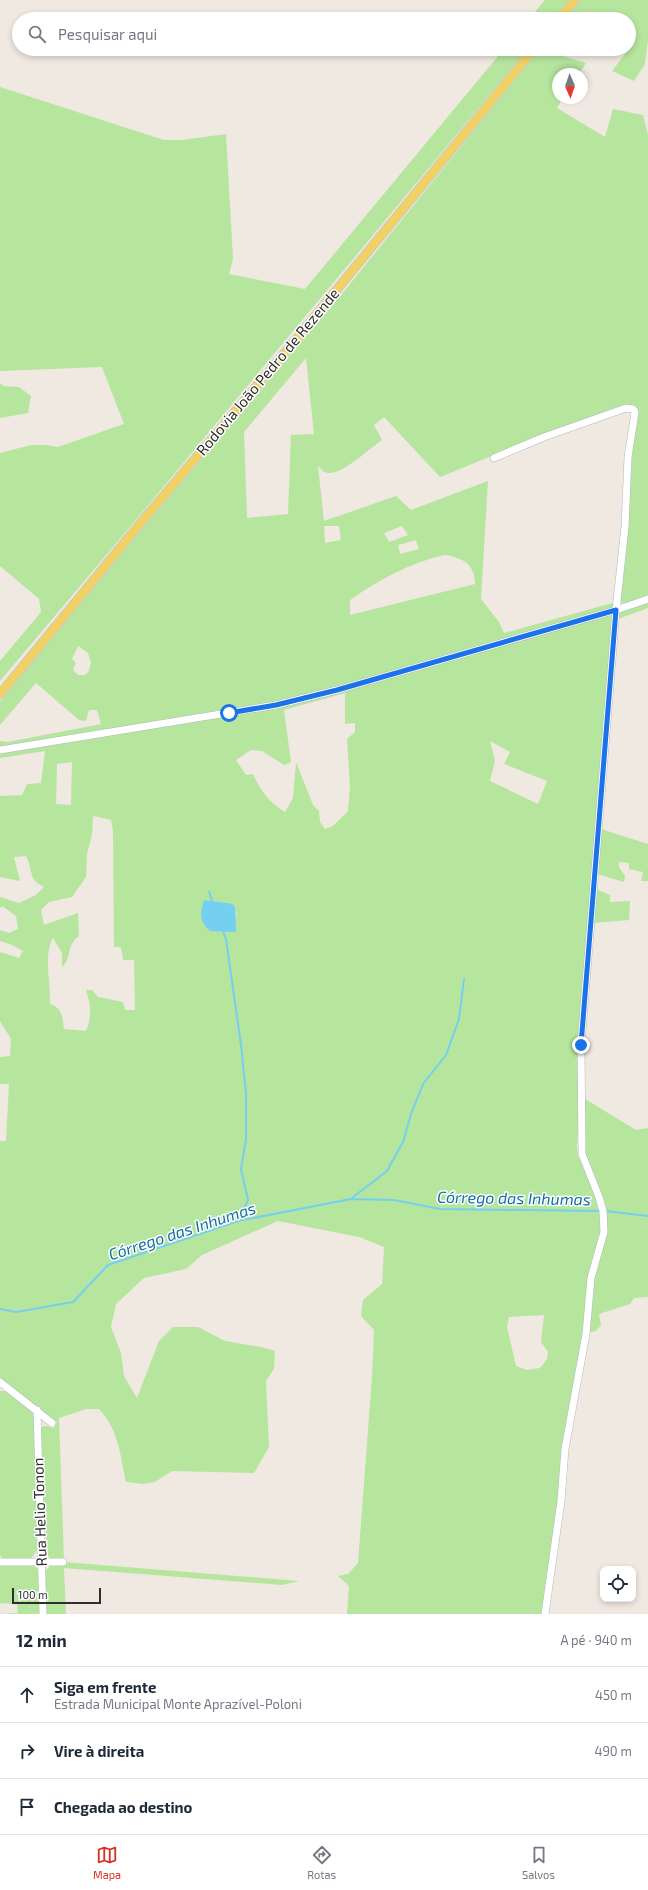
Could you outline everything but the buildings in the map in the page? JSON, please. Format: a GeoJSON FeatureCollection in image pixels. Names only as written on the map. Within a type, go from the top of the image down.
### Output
{"type":"FeatureCollection","features":[{"type":"Feature","properties":{"kind":"main road"},"geometry":{"type":"LineString","coordinates":[[565,12],[575,0]]}},
{"type":"Feature","properties":{"kind":"main road","name":"Rodovia João Pedro de Rezende"},"geometry":{"type":"LineString","coordinates":[[0,694],[144,519],[294,343],[528,56]]}},
{"type":"Feature","properties":{"kind":"street"},"geometry":{"type":"LineString","coordinates":[[494,458],[544,437],[626,408],[634,410],[635,415],[628,457],[625,526],[616,610],[581,1045],[582,1154],[603,1211],[604,1232],[591,1278],[586,1334],[565,1449],[561,1501],[545,1614]]}},
{"type":"Feature","properties":{"kind":"street"},"geometry":{"type":"LineString","coordinates":[[0,750],[276,705],[337,690],[616,610],[648,599]]}},
{"type":"Feature","properties":{"kind":"street"},"geometry":{"type":"LineString","coordinates":[[0,1382],[38,1410],[52,1423]]}},
{"type":"Feature","properties":{"kind":"street","name":"Rua Helio Tonon"},"geometry":{"type":"LineString","coordinates":[[38,1410],[43,1614]]}},
{"type":"Feature","properties":{"kind":"street"},"geometry":{"type":"LineString","coordinates":[[0,1562],[63,1562]]}},
{"type":"Feature","properties":{"kind":"green space"},"geometry":{"type":"Polygon","coordinates":[[[545,0],[569,0],[559,12],[535,12],[545,0]]]}},
{"type":"Feature","properties":{"kind":"green space"},"geometry":{"type":"Polygon","coordinates":[[[579,0],[648,0],[648,40],[645,64],[634,81],[612,71],[624,56],[636,56],[636,12],[570,12],[579,0]]]}},
{"type":"Feature","properties":{"kind":"green space"},"geometry":{"type":"Polygon","coordinates":[[[498,56],[522,56],[0,681],[0,661],[41,612],[39,599],[0,566],[0,453],[31,445],[58,447],[124,424],[102,367],[0,371],[0,87],[164,140],[182,140],[226,134],[233,259],[229,274],[305,289],[498,56]]]}},
{"type":"Feature","properties":{"kind":"green space"},"geometry":{"type":"Polygon","coordinates":[[[534,56],[562,56],[586,63],[583,68],[552,68],[552,104],[559,104],[557,108],[605,137],[613,109],[643,115],[648,135],[648,596],[624,604],[620,601],[628,526],[635,409],[543,435],[440,477],[384,417],[374,425],[382,440],[348,466],[341,470],[326,473],[318,466],[324,521],[396,496],[411,510],[488,481],[481,599],[499,622],[504,633],[616,602],[614,607],[275,704],[0,749],[0,741],[8,742],[101,724],[97,710],[89,710],[86,721],[79,720],[36,683],[0,725],[0,701],[143,528],[341,295],[534,56]],[[306,358],[244,432],[247,518],[288,514],[291,435],[314,434],[306,358]],[[324,526],[325,543],[341,540],[339,526],[324,526]],[[402,526],[384,533],[389,542],[408,535],[402,526]],[[416,540],[398,545],[400,554],[419,549],[416,540]],[[445,555],[408,567],[372,586],[350,600],[350,615],[475,584],[471,567],[463,560],[445,555]],[[78,646],[72,659],[76,663],[73,670],[78,675],[85,675],[89,671],[91,662],[88,653],[78,646]]]}},
{"type":"Feature","properties":{"kind":"green space"},"geometry":{"type":"Polygon","coordinates":[[[0,383],[4,386],[19,387],[31,396],[28,413],[0,418],[0,383]]]}},
{"type":"Feature","properties":{"kind":"green space"},"geometry":{"type":"Polygon","coordinates":[[[648,601],[648,608],[618,619],[618,612],[648,601]]]}},
{"type":"Feature","properties":{"kind":"green space"},"geometry":{"type":"Polygon","coordinates":[[[610,614],[613,620],[577,1146],[578,1156],[594,1190],[599,1211],[601,1231],[584,1334],[543,1614],[347,1614],[349,1586],[338,1576],[348,1574],[358,1563],[372,1377],[374,1330],[361,1316],[363,1300],[382,1284],[384,1247],[359,1237],[278,1221],[202,1255],[186,1269],[144,1278],[116,1304],[111,1327],[121,1353],[124,1376],[137,1398],[159,1341],[173,1327],[198,1327],[225,1341],[275,1351],[274,1369],[266,1381],[269,1447],[254,1473],[172,1471],[155,1482],[143,1484],[126,1482],[115,1434],[106,1417],[99,1409],[86,1409],[59,1418],[64,1562],[299,1581],[282,1585],[64,1568],[66,1614],[47,1614],[45,1571],[51,1565],[51,1559],[47,1555],[40,1429],[45,1426],[54,1428],[57,1422],[0,1379],[0,1141],[6,1141],[9,1084],[0,1084],[0,1057],[10,1056],[11,1039],[0,1021],[0,952],[19,958],[23,951],[0,941],[0,930],[9,933],[18,929],[16,916],[2,906],[0,908],[0,897],[19,903],[36,895],[44,887],[33,879],[26,856],[14,857],[20,881],[0,877],[0,796],[22,795],[27,784],[41,783],[45,751],[0,758],[0,753],[276,707],[610,614]],[[345,693],[284,710],[291,762],[284,765],[262,751],[251,750],[236,760],[246,775],[253,774],[266,796],[285,812],[293,798],[296,762],[313,805],[319,811],[320,822],[325,829],[333,826],[348,811],[350,786],[347,739],[355,732],[355,723],[345,724],[345,693]],[[490,741],[495,761],[490,781],[538,804],[547,781],[504,764],[510,752],[490,741]],[[72,762],[57,764],[56,804],[71,805],[72,762]],[[93,816],[92,835],[87,854],[86,877],[72,897],[49,902],[41,910],[44,925],[78,913],[79,936],[72,944],[67,960],[62,967],[62,953],[53,938],[50,945],[48,953],[48,970],[50,1004],[60,1011],[64,1029],[86,1031],[90,1011],[86,990],[92,990],[98,997],[123,1002],[125,1010],[135,1010],[134,960],[123,960],[121,947],[114,947],[113,832],[111,820],[93,816]],[[204,900],[236,932],[235,922],[237,914],[228,903],[204,900]],[[544,1315],[509,1317],[507,1327],[516,1366],[527,1370],[540,1368],[547,1359],[548,1352],[541,1342],[544,1315]]]}},
{"type":"Feature","properties":{"kind":"green space"},"geometry":{"type":"Polygon","coordinates":[[[601,829],[648,844],[648,881],[641,881],[643,872],[629,869],[629,863],[619,862],[619,867],[625,876],[624,882],[597,874],[601,829]]]}},
{"type":"Feature","properties":{"kind":"green space"},"geometry":{"type":"Polygon","coordinates":[[[595,889],[610,895],[610,902],[630,901],[629,920],[593,923],[595,889]]]}},
{"type":"Feature","properties":{"kind":"green space"},"geometry":{"type":"Polygon","coordinates":[[[585,1099],[636,1130],[648,1128],[648,1297],[634,1298],[630,1304],[602,1313],[599,1315],[601,1325],[596,1331],[588,1333],[593,1279],[607,1232],[585,1161],[585,1099]]]}},
{"type":"Feature","properties":{"kind":"green space"},"geometry":{"type":"Polygon","coordinates":[[[0,1391],[5,1391],[33,1411],[34,1415],[37,1550],[31,1559],[3,1559],[0,1555],[0,1391]]]}},
{"type":"Feature","properties":{"kind":"green space"},"geometry":{"type":"Polygon","coordinates":[[[33,1564],[39,1571],[40,1614],[0,1614],[18,1613],[17,1604],[0,1603],[0,1567],[2,1565],[33,1564]]]}},
{"type":"Feature","properties":{"kind":"water"},"geometry":{"type":"Polygon","coordinates":[[[204,900],[234,905],[236,915],[236,932],[210,931],[204,924],[201,917],[204,900]]]}},
{"type":"Feature","properties":{"kind":"waterway"},"geometry":{"type":"LineString","coordinates":[[209,892],[213,903]]}},
{"type":"Feature","properties":{"kind":"waterway"},"geometry":{"type":"LineString","coordinates":[[222,929],[226,939],[241,1045],[246,1094],[246,1139],[241,1169],[248,1200],[238,1221]]}},
{"type":"Feature","properties":{"kind":"waterway"},"geometry":{"type":"LineString","coordinates":[[352,1198],[387,1171],[403,1142],[411,1114],[423,1084],[446,1055],[459,1019],[464,979]]}},
{"type":"Feature","properties":{"kind":"waterway","name":"Córrego das Inhumas"},"geometry":{"type":"LineString","coordinates":[[0,1309],[16,1312],[73,1302],[108,1265],[238,1221],[351,1199],[394,1200],[440,1209],[599,1211]]}},
{"type":"Feature","properties":{"kind":"waterway","name":"Córrego das Inhumas"},"geometry":{"type":"LineString","coordinates":[[606,1211],[648,1216]]}},
{"type":"Feature","properties":{"kind":"route"},"geometry":{"type":"LineString","coordinates":[[229,713],[276,705],[337,690],[616,610],[614,653],[581,1045]]}}]}
